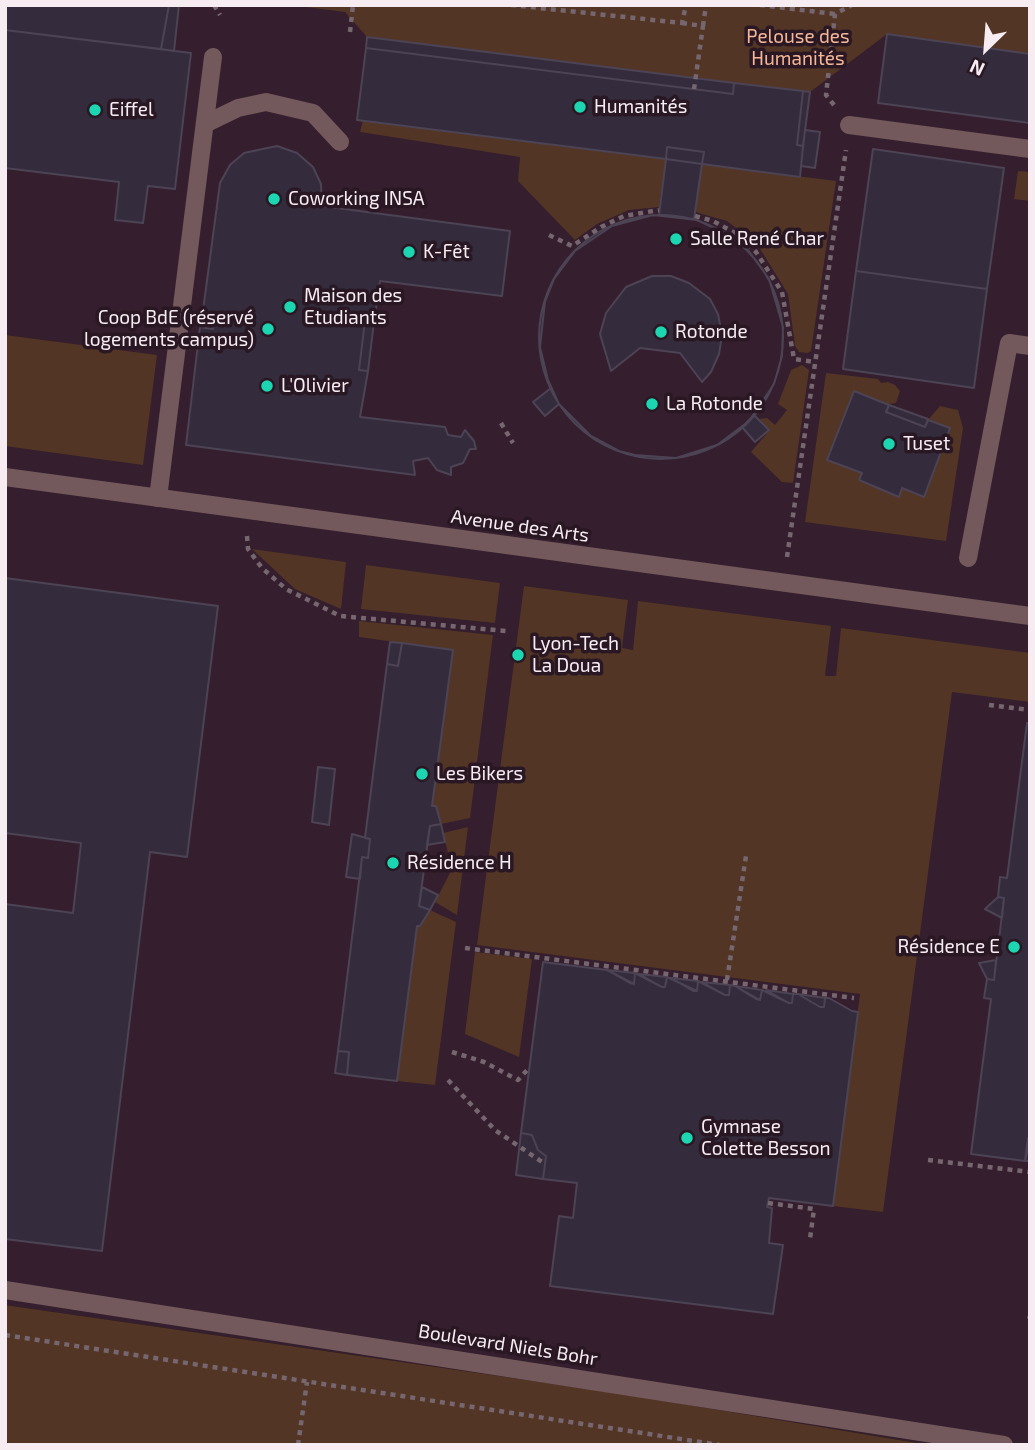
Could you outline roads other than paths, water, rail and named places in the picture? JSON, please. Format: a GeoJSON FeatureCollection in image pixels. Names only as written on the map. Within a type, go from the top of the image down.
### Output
{"type":"FeatureCollection","features":[{"type":"Feature","properties":{"kind":"street"},"geometry":{"type":"LineString","coordinates":[[158,498],[214,57]]}},
{"type":"Feature","properties":{"kind":"street"},"geometry":{"type":"LineString","coordinates":[[205,124],[238,108],[266,102],[313,113],[340,142]]}},
{"type":"Feature","properties":{"kind":"street"},"geometry":{"type":"LineString","coordinates":[[849,125],[1030,149]]}},
{"type":"Feature","properties":{"kind":"street"},"geometry":{"type":"LineString","coordinates":[[968,558],[1009,343],[1030,345]]}},
{"type":"Feature","properties":{"kind":"street","name":"Avenue des Arts"},"geometry":{"type":"LineString","coordinates":[[5,477],[1030,616]]}},
{"type":"Feature","properties":{"kind":"street","name":"Boulevard Niels Bohr"},"geometry":{"type":"LineString","coordinates":[[5,1290],[1004,1445]]}},
{"type":"Feature","properties":{"kind":"place","name":"Humanités"},"geometry":{"type":"Point","coordinates":[580,107]}},
{"type":"Feature","properties":{"kind":"place","name":"Eiffel"},"geometry":{"type":"Point","coordinates":[95,110]}},
{"type":"Feature","properties":{"kind":"place","name":"Coworking INSA"},"geometry":{"type":"Point","coordinates":[274,199]}},
{"type":"Feature","properties":{"kind":"place","name":"Salle René Char"},"geometry":{"type":"Point","coordinates":[676,239]}},
{"type":"Feature","properties":{"kind":"place","name":"K-Fêt"},"geometry":{"type":"Point","coordinates":[409,252]}},
{"type":"Feature","properties":{"kind":"place","name":"Maison des Etudiants"},"geometry":{"type":"Point","coordinates":[290,307]}},
{"type":"Feature","properties":{"kind":"place","name":"Coop BdE (réservé logements campus)"},"geometry":{"type":"Point","coordinates":[268,329]}},
{"type":"Feature","properties":{"kind":"place","name":"Rotonde"},"geometry":{"type":"Point","coordinates":[661,332]}},
{"type":"Feature","properties":{"kind":"place","name":"L'Olivier"},"geometry":{"type":"Point","coordinates":[267,386]}},
{"type":"Feature","properties":{"kind":"place","name":"La Rotonde"},"geometry":{"type":"Point","coordinates":[652,404]}},
{"type":"Feature","properties":{"kind":"place","name":"Tuset"},"geometry":{"type":"Point","coordinates":[889,444]}},
{"type":"Feature","properties":{"kind":"place","name":"Lyon-Tech La Doua"},"geometry":{"type":"Point","coordinates":[518,655]}},
{"type":"Feature","properties":{"kind":"place","name":"Les Bikers"},"geometry":{"type":"Point","coordinates":[422,774]}},
{"type":"Feature","properties":{"kind":"place","name":"Résidence H"},"geometry":{"type":"Point","coordinates":[393,863]}},
{"type":"Feature","properties":{"kind":"place","name":"Résidence E"},"geometry":{"type":"Point","coordinates":[1014,947]}},
{"type":"Feature","properties":{"kind":"place","name":"Gymnase Colette Besson"},"geometry":{"type":"Point","coordinates":[687,1138]}},
{"type":"Feature","properties":{"kind":"park label","name":"Pelouse des Humanités"},"geometry":{"type":"Point","coordinates":[798,48]}}]}
